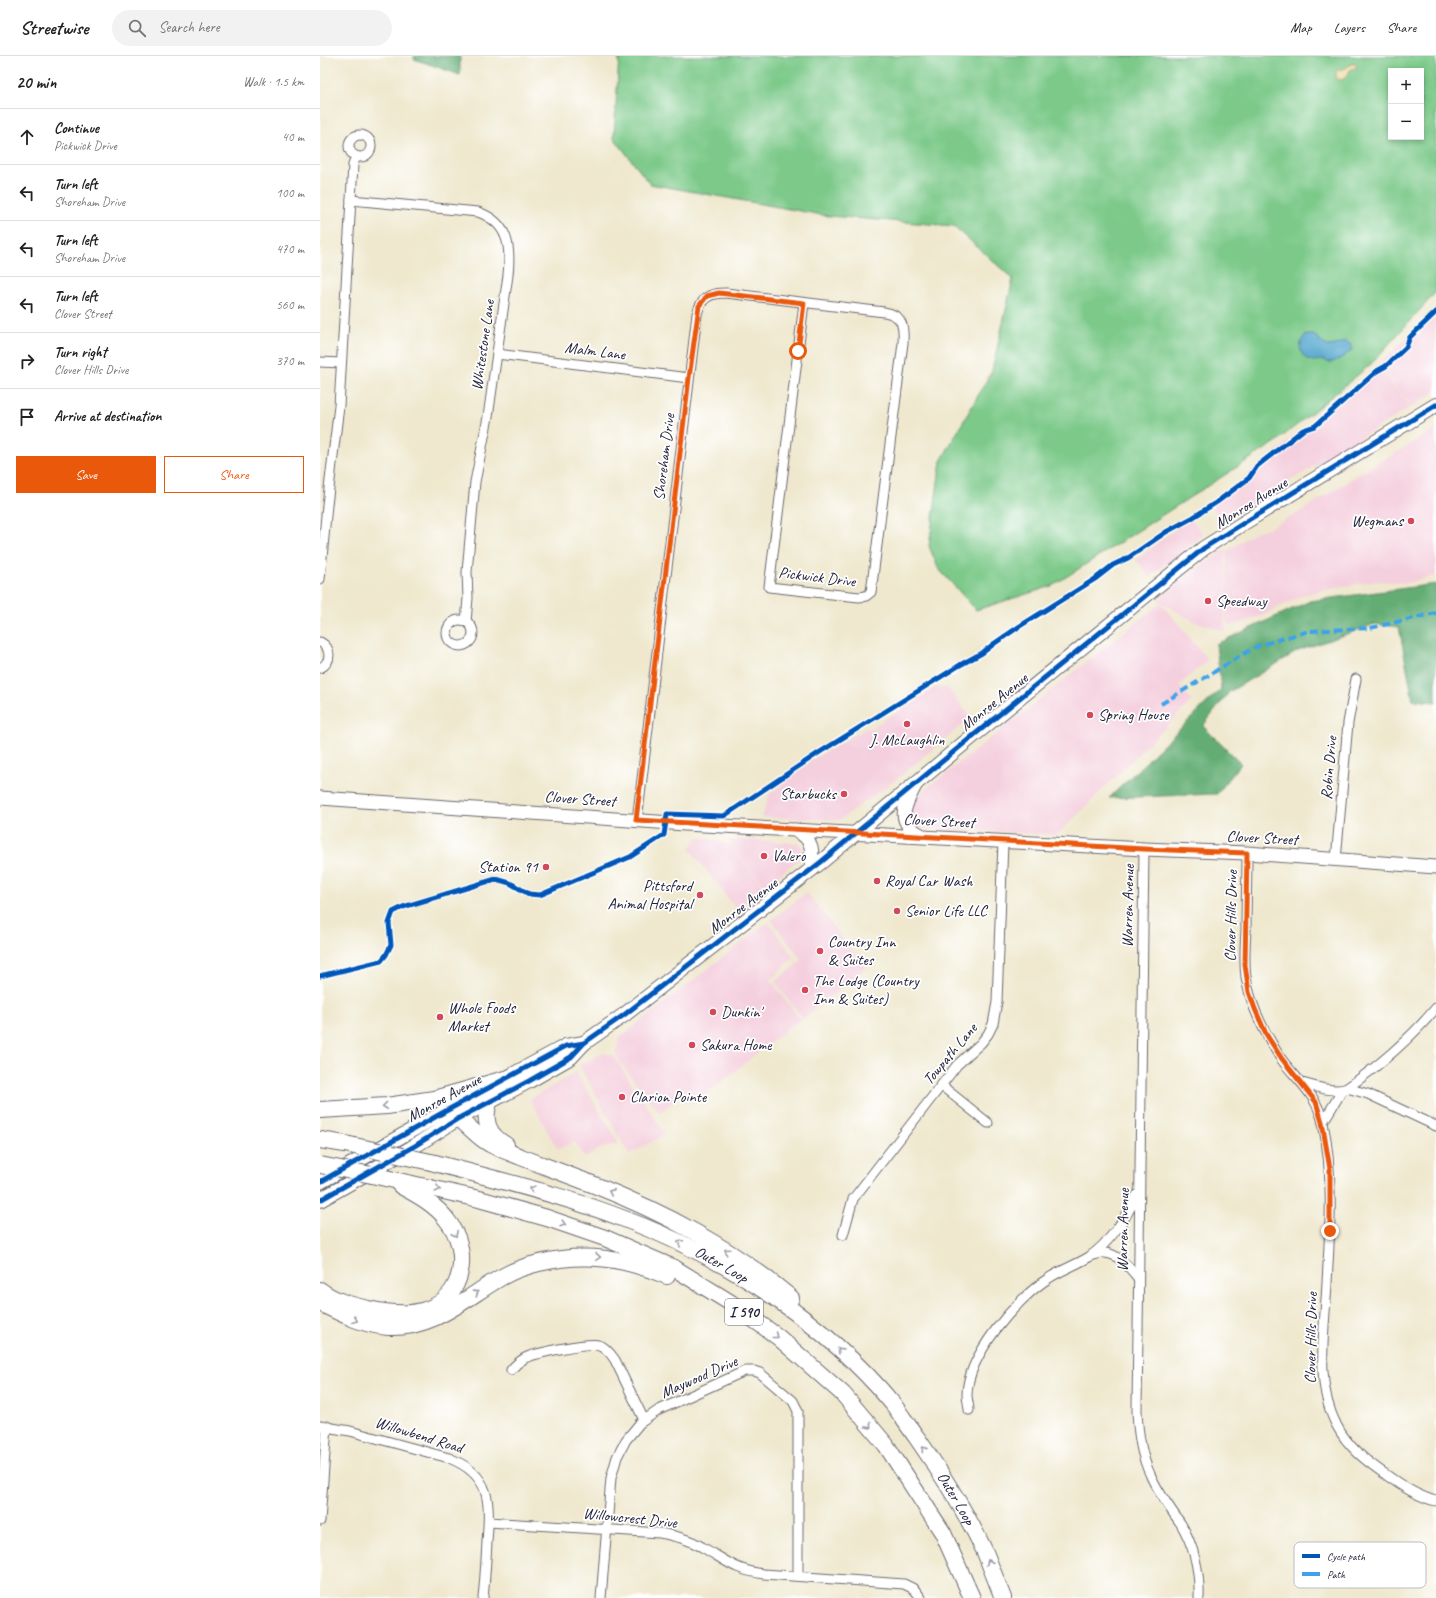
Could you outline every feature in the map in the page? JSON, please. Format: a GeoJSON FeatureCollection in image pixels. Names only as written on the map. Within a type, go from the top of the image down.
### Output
{"type":"FeatureCollection","features":[{"type":"Feature","properties":{"kind":"highway"},"geometry":{"type":"LineString","coordinates":[[320,1110],[387,1106],[434,1099],[505,1080]]}},
{"type":"Feature","properties":{"kind":"highway"},"geometry":{"type":"LineString","coordinates":[[489,1102],[486,1112],[486,1124],[497,1140],[527,1159]]}},
{"type":"Feature","properties":{"kind":"highway"},"geometry":{"type":"LineString","coordinates":[[444,1112],[453,1114],[459,1118],[489,1144],[594,1185],[674,1220],[720,1246],[771,1282],[797,1304],[820,1331]]}},
{"type":"Feature","properties":{"kind":"highway","name":"Outer Loop"},"geometry":{"type":"LineString","coordinates":[[320,1140],[431,1162],[549,1194],[627,1220],[706,1255],[772,1296],[820,1331],[861,1370],[892,1404],[932,1459],[964,1512],[985,1552],[1003,1598]]}},
{"type":"Feature","properties":{"kind":"highway"},"geometry":{"type":"LineString","coordinates":[[320,1165],[372,1175],[397,1182],[421,1197],[447,1220],[456,1233],[460,1243],[462,1256],[462,1268],[451,1292],[436,1306],[425,1311],[404,1314],[375,1310],[347,1304],[330,1297],[320,1290]]}},
{"type":"Feature","properties":{"kind":"highway","name":"Outer Loop"},"geometry":{"type":"LineString","coordinates":[[397,1182],[479,1199],[547,1218],[605,1238],[674,1268],[732,1303],[778,1337],[843,1394],[886,1445],[943,1533],[972,1598]]}},
{"type":"Feature","properties":{"kind":"highway"},"geometry":{"type":"LineString","coordinates":[[320,1303],[353,1319],[365,1323],[390,1327],[415,1325],[441,1316],[501,1277],[515,1271],[546,1261],[581,1257],[602,1257],[635,1264],[732,1303]]}},
{"type":"Feature","properties":{"kind":"main road","name":"Monroe Avenue"},"geometry":{"type":"LineString","coordinates":[[320,1200],[413,1147],[459,1118],[571,1057],[584,1043],[630,1010],[811,870],[1204,548],[1436,405]]}},
{"type":"Feature","properties":{"kind":"main road"},"geometry":{"type":"LineString","coordinates":[[918,781],[904,809],[904,817],[906,824],[910,829],[925,837]]}},
{"type":"Feature","properties":{"kind":"main road","name":"Clover Street"},"geometry":{"type":"LineString","coordinates":[[320,798],[794,830],[1003,842],[1247,853],[1436,867]]}},
{"type":"Feature","properties":{"kind":"main road"},"geometry":{"type":"LineString","coordinates":[[794,830],[802,833],[811,845],[813,853],[811,870]]}},
{"type":"Feature","properties":{"kind":"main road","name":"Monroe Avenue"},"geometry":{"type":"LineString","coordinates":[[320,1182],[444,1112],[566,1046],[584,1043]]}},
{"type":"Feature","properties":{"kind":"street"},"geometry":{"type":"LineString","coordinates":[[320,578],[339,406],[353,165],[356,156]]}},
{"type":"Feature","properties":{"kind":"street","name":"Whitestone Lane"},"geometry":{"type":"LineString","coordinates":[[351,200],[469,210],[484,215],[497,224],[506,236],[510,257],[498,354],[488,417],[475,482],[467,572],[468,598],[466,622]]}},
{"type":"Feature","properties":{"kind":"street","name":"Shoreham Drive"},"geometry":{"type":"LineString","coordinates":[[636,820],[699,306],[707,296],[726,293],[887,313],[901,320]]}},
{"type":"Feature","properties":{"kind":"street","name":"Pickwick Drive"},"geometry":{"type":"LineString","coordinates":[[804,303],[769,587],[862,597],[871,592],[903,340],[903,326],[901,320]]}},
{"type":"Feature","properties":{"kind":"street","name":"Malm Lane"},"geometry":{"type":"LineString","coordinates":[[498,354],[689,378]]}},
{"type":"Feature","properties":{"kind":"street"},"geometry":{"type":"LineString","coordinates":[[320,362],[341,363]]}},
{"type":"Feature","properties":{"kind":"street"},"geometry":{"type":"LineString","coordinates":[[320,642],[328,648],[329,656],[326,664],[320,668]]}},
{"type":"Feature","properties":{"kind":"street","name":"Robin Drive"},"geometry":{"type":"LineString","coordinates":[[1336,860],[1348,723],[1356,680]]}},
{"type":"Feature","properties":{"kind":"street","name":"Towpath Lane"},"geometry":{"type":"LineString","coordinates":[[842,1235],[853,1199],[957,1065],[981,1043],[993,1024],[996,1012],[1003,842]]}},
{"type":"Feature","properties":{"kind":"street","name":"Warren Avenue"},"geometry":{"type":"LineString","coordinates":[[1144,849],[1138,1192],[1137,1412],[1141,1448],[1147,1468],[1153,1481],[1188,1538],[1196,1565],[1199,1598]]}},
{"type":"Feature","properties":{"kind":"street","name":"Clover Hills Drive"},"geometry":{"type":"LineString","coordinates":[[1247,853],[1245,965],[1247,984],[1255,1009],[1266,1034],[1282,1059],[1316,1102],[1322,1122],[1330,1169],[1330,1202],[1323,1360],[1324,1385],[1327,1401],[1332,1415],[1344,1438],[1359,1455],[1404,1487],[1436,1502]]}},
{"type":"Feature","properties":{"kind":"street"},"geometry":{"type":"LineString","coordinates":[[1322,1122],[1345,1090],[1392,1054],[1436,1008]]}},
{"type":"Feature","properties":{"kind":"street"},"geometry":{"type":"LineString","coordinates":[[1302,1083],[1318,1088],[1345,1090],[1368,1094],[1436,1126]]}},
{"type":"Feature","properties":{"kind":"street"},"geometry":{"type":"LineString","coordinates":[[942,1086],[988,1123]]}},
{"type":"Feature","properties":{"kind":"street"},"geometry":{"type":"LineString","coordinates":[[1089,1257],[1107,1240],[1127,1215],[1138,1192]]}},
{"type":"Feature","properties":{"kind":"street"},"geometry":{"type":"LineString","coordinates":[[969,1410],[967,1394],[971,1375],[982,1352],[1000,1323],[1037,1286],[1061,1271],[1089,1257],[1105,1252],[1127,1264],[1138,1278]]}},
{"type":"Feature","properties":{"kind":"street"},"geometry":{"type":"LineString","coordinates":[[511,1370],[523,1359],[532,1356],[584,1345],[599,1345],[610,1353],[615,1360],[644,1420]]}},
{"type":"Feature","properties":{"kind":"street","name":"Maywood Drive"},"geometry":{"type":"LineString","coordinates":[[601,1598],[609,1495],[613,1468],[626,1440],[644,1420],[659,1410],[745,1371],[751,1370],[760,1373],[793,1401],[796,1406],[798,1417],[798,1576]]}},
{"type":"Feature","properties":{"kind":"street"},"geometry":{"type":"LineString","coordinates":[[320,1521],[324,1426]]}},
{"type":"Feature","properties":{"kind":"street","name":"Willowbend Road"},"geometry":{"type":"LineString","coordinates":[[324,1426],[350,1431],[449,1458],[462,1463],[473,1471],[483,1485],[488,1501],[489,1522],[484,1598]]}},
{"type":"Feature","properties":{"kind":"street","name":"Willowcrest Drive"},"geometry":{"type":"LineString","coordinates":[[489,1522],[607,1529],[673,1535],[701,1546],[728,1563],[743,1570],[764,1574],[904,1584],[914,1588],[921,1598]]}},
{"type":"Feature","properties":{"kind":"shaded area"},"geometry":{"type":"Polygon","coordinates":[[[1435,311],[1436,391],[1412,407],[1379,364],[1435,311]]]}},
{"type":"Feature","properties":{"kind":"shaded area"},"geometry":{"type":"Polygon","coordinates":[[[1378,365],[1411,407],[1223,522],[1211,506],[1378,365]]]}},
{"type":"Feature","properties":{"kind":"shaded area"},"geometry":{"type":"Polygon","coordinates":[[[1436,429],[1436,576],[1405,583],[1373,581],[1306,594],[1261,616],[1231,626],[1226,620],[1227,551],[1257,531],[1269,528],[1300,512],[1351,479],[1436,429]]]}},
{"type":"Feature","properties":{"kind":"shaded area"},"geometry":{"type":"Polygon","coordinates":[[[1190,518],[1204,535],[1150,577],[1136,560],[1190,518]]]}},
{"type":"Feature","properties":{"kind":"shaded area"},"geometry":{"type":"Polygon","coordinates":[[[1226,549],[1225,631],[1193,621],[1157,600],[1203,564],[1226,549]]]}},
{"type":"Feature","properties":{"kind":"shaded area"},"geometry":{"type":"Polygon","coordinates":[[[1161,603],[1208,660],[1179,685],[1192,701],[1057,835],[916,828],[908,820],[912,800],[1161,603]]]}},
{"type":"Feature","properties":{"kind":"shaded area"},"geometry":{"type":"Polygon","coordinates":[[[947,687],[971,718],[889,785],[839,820],[762,817],[769,795],[802,766],[864,729],[873,727],[935,688],[947,687]]]}},
{"type":"Feature","properties":{"kind":"shaded area"},"geometry":{"type":"Polygon","coordinates":[[[704,837],[731,845],[764,887],[736,909],[690,849],[696,839],[704,837]]]}},
{"type":"Feature","properties":{"kind":"shaded area"},"geometry":{"type":"Polygon","coordinates":[[[728,840],[798,843],[802,846],[805,854],[765,887],[728,840]]]}},
{"type":"Feature","properties":{"kind":"shaded area"},"geometry":{"type":"Polygon","coordinates":[[[808,894],[865,968],[803,1019],[775,982],[802,960],[771,920],[803,895],[808,894]]]}},
{"type":"Feature","properties":{"kind":"shaded area"},"geometry":{"type":"Polygon","coordinates":[[[768,922],[794,957],[771,980],[800,1019],[698,1101],[681,1094],[660,1113],[624,1068],[615,1053],[620,1037],[768,922]]]}},
{"type":"Feature","properties":{"kind":"shaded area"},"geometry":{"type":"Polygon","coordinates":[[[602,1053],[613,1055],[665,1134],[629,1155],[579,1065],[602,1053]]]}},
{"type":"Feature","properties":{"kind":"shaded area"},"geometry":{"type":"Polygon","coordinates":[[[576,1072],[619,1143],[598,1150],[585,1158],[575,1142],[557,1149],[530,1099],[576,1072]]]}},
{"type":"Feature","properties":{"kind":"green space"},"geometry":{"type":"Polygon","coordinates":[[[414,56],[460,56],[460,75],[414,59],[414,56]]]}},
{"type":"Feature","properties":{"kind":"green space"},"geometry":{"type":"Polygon","coordinates":[[[619,56],[1436,56],[1436,292],[1371,364],[1276,442],[1052,586],[976,610],[938,568],[929,546],[941,461],[992,371],[1013,279],[954,226],[828,216],[650,184],[614,138],[619,56]]]}},
{"type":"Feature","properties":{"kind":"green space"},"geometry":{"type":"Polygon","coordinates":[[[1436,584],[1436,702],[1413,700],[1399,627],[1375,624],[1298,651],[1229,692],[1203,726],[1241,764],[1217,794],[1109,798],[1221,689],[1216,644],[1310,601],[1436,584]]]}},
{"type":"Feature","properties":{"kind":"sand"},"geometry":{"type":"Polygon","coordinates":[[[1351,64],[1356,64],[1357,67],[1350,70],[1344,79],[1340,80],[1336,78],[1336,71],[1346,68],[1351,64]]]}},
{"type":"Feature","properties":{"kind":"water"},"geometry":{"type":"Polygon","coordinates":[[[1306,335],[1314,335],[1327,346],[1336,345],[1346,341],[1351,345],[1352,350],[1342,358],[1334,361],[1312,361],[1303,356],[1300,349],[1301,341],[1306,335]]]}},
{"type":"Feature","properties":{"kind":"marked path"},"geometry":{"type":"LineString","coordinates":[[1161,704],[1257,646],[1309,631],[1370,628],[1436,613]]}},
{"type":"Feature","properties":{"kind":"cycle path"},"geometry":{"type":"LineString","coordinates":[[320,976],[381,961],[391,945],[389,923],[393,912],[403,907],[496,879],[510,883],[529,894],[540,895],[630,857],[664,835],[667,814],[724,816],[820,752],[960,665],[982,653],[1020,626],[1095,579],[1113,565],[1128,558],[1166,532],[1217,502],[1249,478],[1257,466],[1303,430],[1315,426],[1377,371],[1386,366],[1406,347],[1410,337],[1436,312]]}},
{"type":"Feature","properties":{"kind":"cycle path"},"geometry":{"type":"LineString","coordinates":[[320,1200],[413,1147],[459,1118],[571,1057],[584,1043],[624,1015],[821,862],[974,735],[1204,548],[1436,405]]}},
{"type":"Feature","properties":{"kind":"cycle path"},"geometry":{"type":"LineString","coordinates":[[320,1182],[444,1112],[566,1046],[584,1043]]}},
{"type":"Feature","properties":{"kind":"place","name":"Wegmans"},"geometry":{"type":"Point","coordinates":[1411,521]}},
{"type":"Feature","properties":{"kind":"place","name":"Speedway"},"geometry":{"type":"Point","coordinates":[1208,601]}},
{"type":"Feature","properties":{"kind":"place","name":"Spring House"},"geometry":{"type":"Point","coordinates":[1090,715]}},
{"type":"Feature","properties":{"kind":"place","name":"J. McLaughlin"},"geometry":{"type":"Point","coordinates":[907,724]}},
{"type":"Feature","properties":{"kind":"place","name":"Starbucks"},"geometry":{"type":"Point","coordinates":[844,794]}},
{"type":"Feature","properties":{"kind":"place","name":"Valero"},"geometry":{"type":"Point","coordinates":[764,856]}},
{"type":"Feature","properties":{"kind":"place","name":"Station 91"},"geometry":{"type":"Point","coordinates":[546,867]}},
{"type":"Feature","properties":{"kind":"place","name":"Royal Car Wash"},"geometry":{"type":"Point","coordinates":[877,881]}},
{"type":"Feature","properties":{"kind":"place","name":"Pittsford Animal Hospital"},"geometry":{"type":"Point","coordinates":[700,895]}},
{"type":"Feature","properties":{"kind":"place","name":"Senior Life LLC"},"geometry":{"type":"Point","coordinates":[897,911]}},
{"type":"Feature","properties":{"kind":"place","name":"Country Inn & Suites"},"geometry":{"type":"Point","coordinates":[820,951]}},
{"type":"Feature","properties":{"kind":"place","name":"The Lodge (Country Inn & Suites)"},"geometry":{"type":"Point","coordinates":[805,990]}},
{"type":"Feature","properties":{"kind":"place","name":"Dunkin'"},"geometry":{"type":"Point","coordinates":[713,1012]}},
{"type":"Feature","properties":{"kind":"place","name":"Whole Foods Market"},"geometry":{"type":"Point","coordinates":[440,1017]}},
{"type":"Feature","properties":{"kind":"place","name":"Sakura Home"},"geometry":{"type":"Point","coordinates":[692,1045]}},
{"type":"Feature","properties":{"kind":"place","name":"Clarion Pointe"},"geometry":{"type":"Point","coordinates":[622,1097]}},
{"type":"Feature","properties":{"kind":"route"},"geometry":{"type":"LineString","coordinates":[[798,351],[804,303],[719,293],[707,296],[702,300],[699,306],[636,820],[1003,842],[1247,853],[1245,965],[1247,984],[1255,1009],[1266,1034],[1276,1051],[1316,1102],[1327,1144],[1330,1169],[1330,1231]]}}]}
